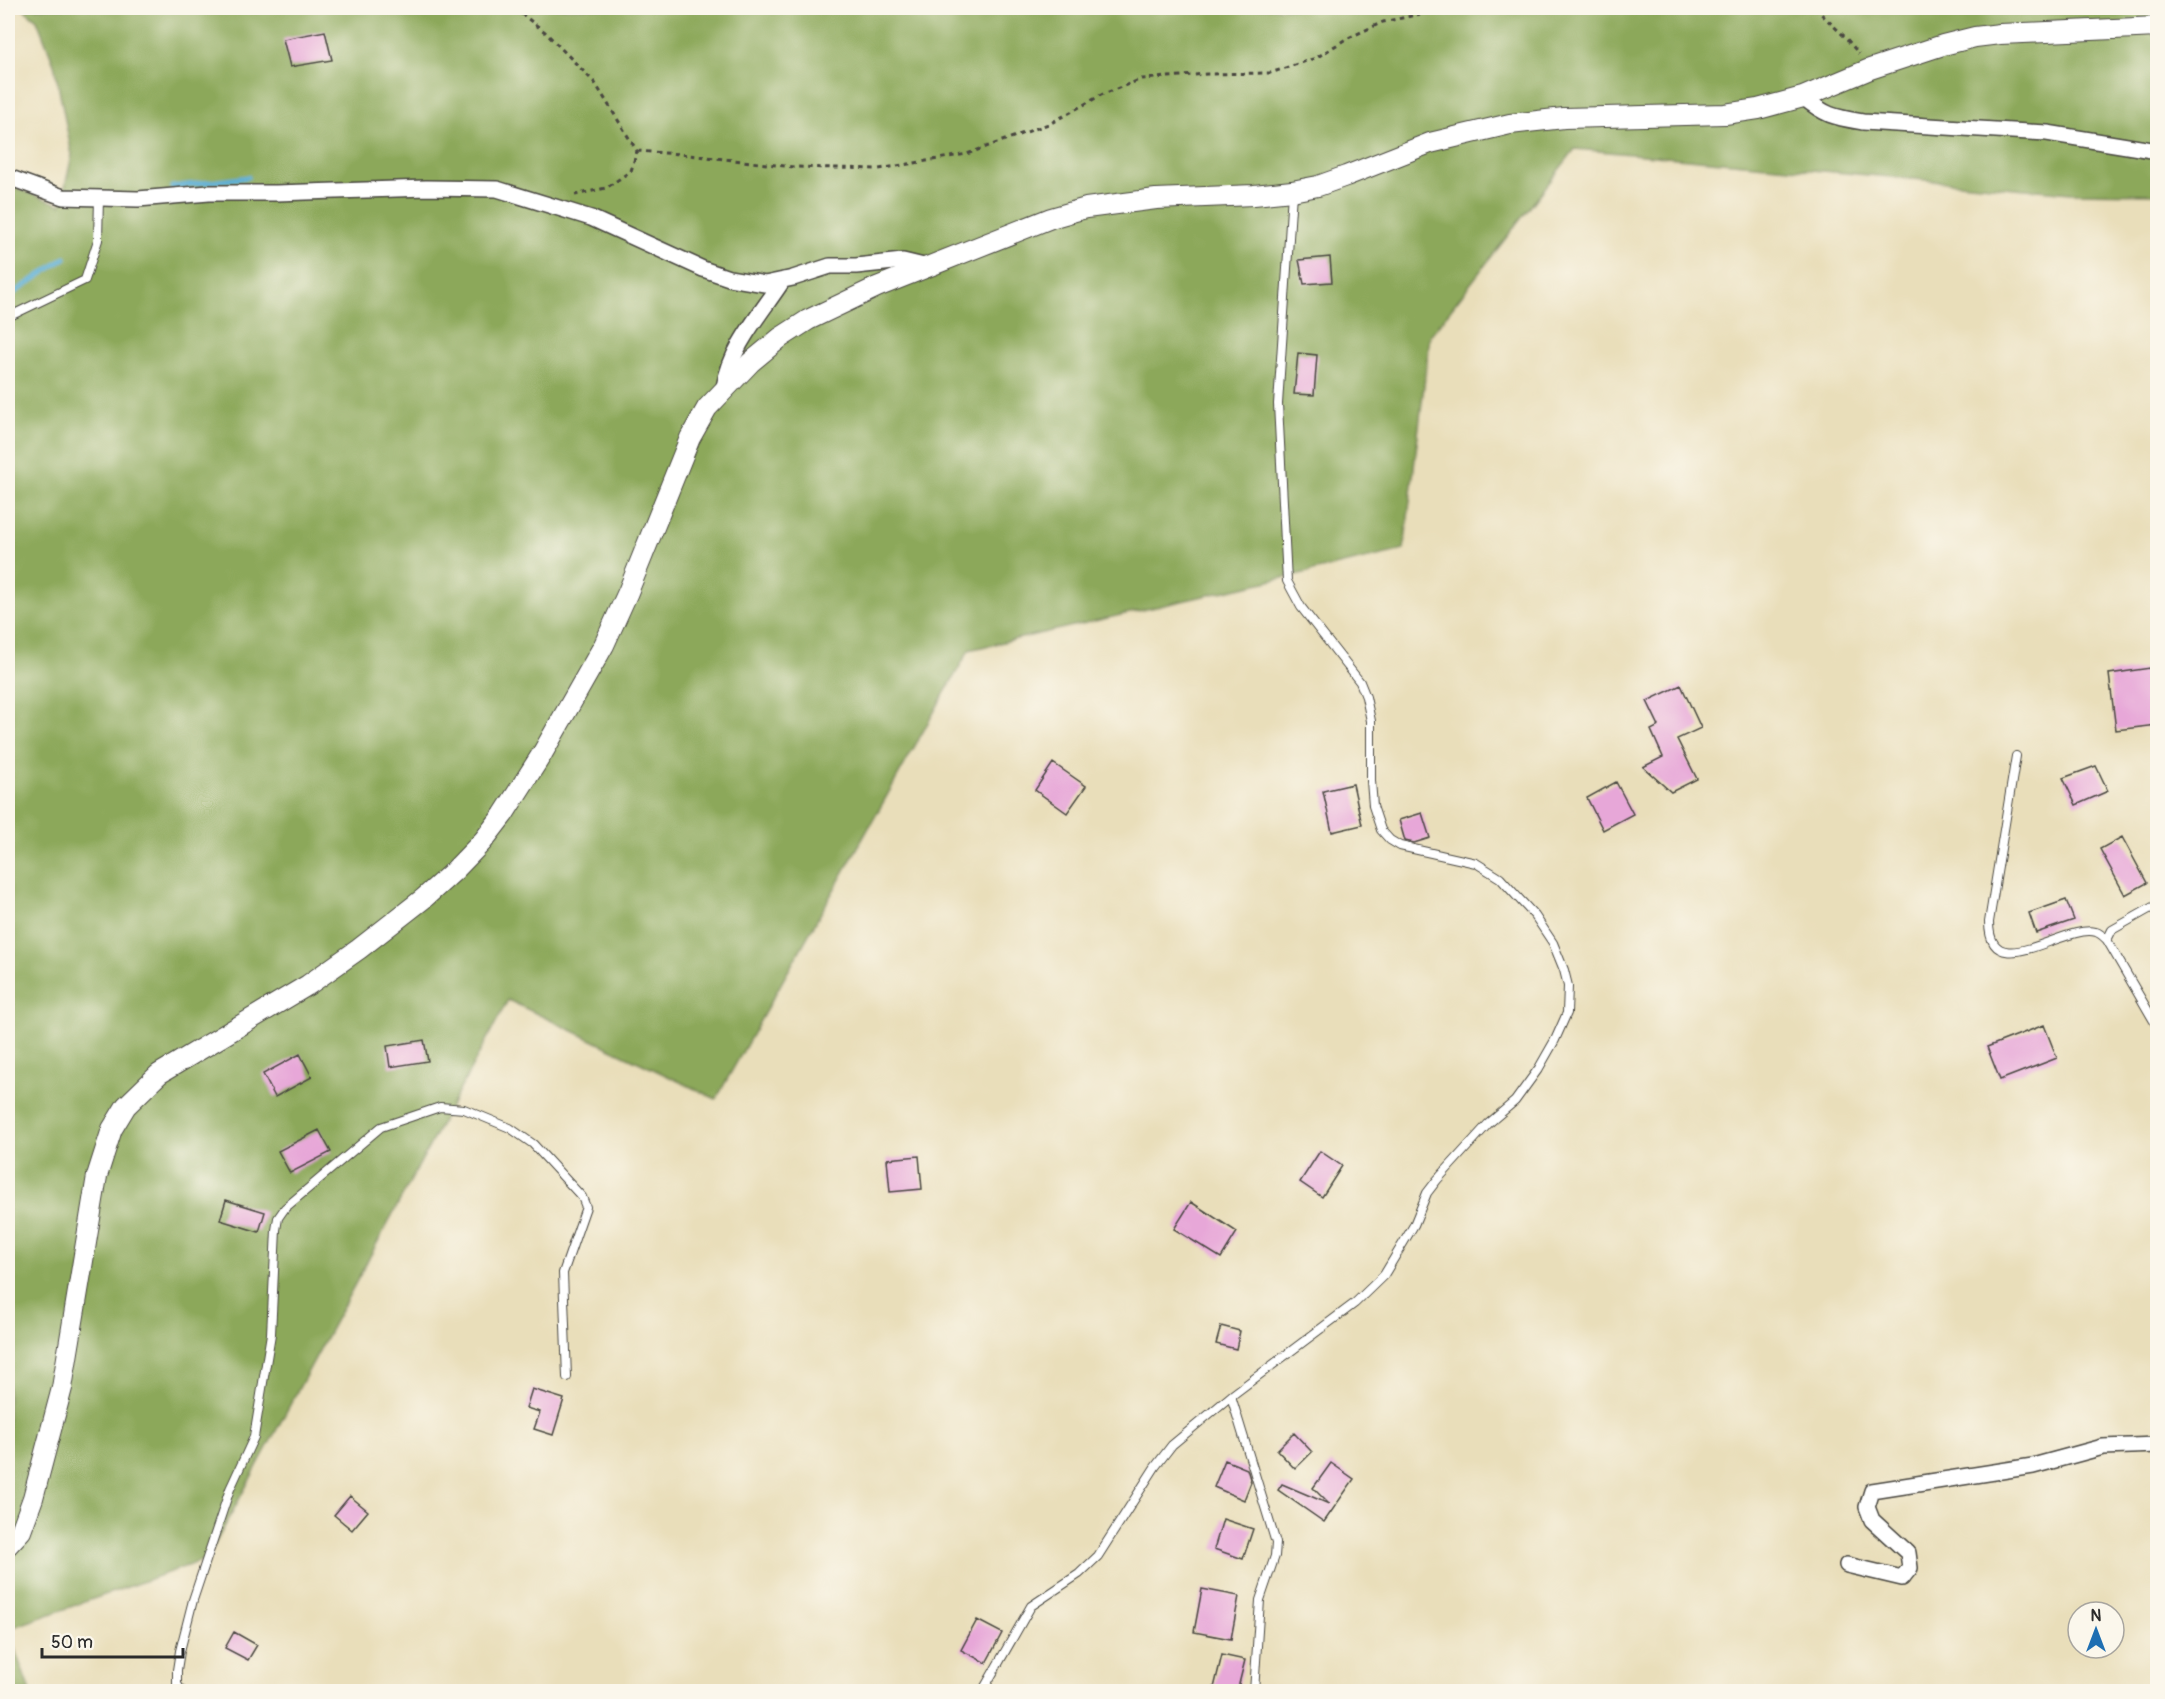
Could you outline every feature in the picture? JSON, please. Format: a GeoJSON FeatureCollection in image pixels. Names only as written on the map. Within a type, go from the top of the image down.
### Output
{"type":"FeatureCollection","features":[{"type":"Feature","properties":{"kind":"street"},"geometry":{"type":"LineString","coordinates":[[8,1545],[21,1531],[33,1498],[62,1388],[97,1176],[112,1129],[126,1106],[159,1074],[308,985],[359,949],[454,871],[483,841],[503,815],[542,754],[604,645],[628,592],[690,438],[707,408],[724,387],[780,338],[808,320],[877,287],[1051,218],[1086,208],[1156,199],[1254,195],[1318,186],[1430,143],[1510,124],[1564,118],[1725,114],[1758,109],[1803,97],[1870,69],[1975,37],[2157,27]]}},
{"type":"Feature","properties":{"kind":"street"},"geometry":{"type":"LineString","coordinates":[[1803,97],[1821,112],[1834,117],[1863,122],[2047,133],[2157,151]]}},
{"type":"Feature","properties":{"kind":"street"},"geometry":{"type":"LineString","coordinates":[[8,177],[63,197],[138,199],[209,193],[276,193],[357,189],[497,189],[591,218],[703,269],[729,278],[765,284],[830,266],[903,261],[928,267]]}},
{"type":"Feature","properties":{"kind":"street"},"geometry":{"type":"LineString","coordinates":[[724,387],[736,351],[749,328],[783,280]]}},
{"type":"Feature","properties":{"kind":"street"},"geometry":{"type":"LineString","coordinates":[[1847,1565],[1902,1578],[1911,1568],[1908,1553],[1872,1520],[1867,1507],[1872,1491],[2033,1467],[2103,1447],[2157,1445]]}},
{"type":"Feature","properties":{"kind":"lane"},"geometry":{"type":"LineString","coordinates":[[982,1692],[1031,1605],[1088,1566],[1098,1556],[1155,1467],[1172,1445],[1231,1396],[1355,1303],[1384,1275],[1414,1225],[1427,1193],[1488,1124],[1515,1101],[1539,1068],[1567,1013],[1568,986],[1553,944],[1534,916],[1500,878],[1476,863],[1400,846],[1390,840],[1381,830],[1373,806],[1371,721],[1366,697],[1360,682],[1301,607],[1287,581],[1278,405],[1292,191]]}},
{"type":"Feature","properties":{"kind":"lane"},"geometry":{"type":"LineString","coordinates":[[8,318],[85,280],[98,240],[99,198]]}},
{"type":"Feature","properties":{"kind":"lane"},"geometry":{"type":"LineString","coordinates":[[2016,756],[1989,922],[1989,934],[1993,944],[2004,952],[2016,952],[2083,931],[2097,932],[2107,940],[2157,1028]]}},
{"type":"Feature","properties":{"kind":"lane"},"geometry":{"type":"LineString","coordinates":[[2107,940],[2112,930],[2157,904]]}},
{"type":"Feature","properties":{"kind":"lane"},"geometry":{"type":"LineString","coordinates":[[182,1692],[177,1684],[177,1670],[193,1600],[230,1489],[254,1437],[271,1334],[274,1243],[278,1218],[285,1208],[381,1127],[440,1107],[464,1109],[510,1128],[533,1144],[582,1197],[586,1206],[563,1273],[567,1377]]}},
{"type":"Feature","properties":{"kind":"lane"},"geometry":{"type":"LineString","coordinates":[[1231,1396],[1276,1543],[1275,1556],[1260,1600],[1254,1692]]}},
{"type":"Feature","properties":{"kind":"path"},"geometry":{"type":"LineString","coordinates":[[514,8],[544,32],[595,82],[637,151],[631,171],[615,182],[606,188],[568,197]]}},
{"type":"Feature","properties":{"kind":"path"},"geometry":{"type":"LineString","coordinates":[[637,151],[794,167],[879,169],[967,154],[1051,123],[1103,94],[1142,79],[1207,74],[1270,73],[1316,58],[1346,39],[1383,22],[1449,8]]}},
{"type":"Feature","properties":{"kind":"path"},"geometry":{"type":"LineString","coordinates":[[1815,8],[1846,38],[1870,69]]}},
{"type":"Feature","properties":{"kind":"green space"},"geometry":{"type":"Polygon","coordinates":[[[22,8],[2157,8],[2157,194],[2071,193],[1575,149],[1430,336],[1404,550],[969,650],[716,1099],[508,1000],[207,1559],[8,1629],[8,185],[61,205],[72,155],[54,64],[37,20],[22,8]]]}},
{"type":"Feature","properties":{"kind":"green space"},"geometry":{"type":"Polygon","coordinates":[[[8,1631],[30,1691],[8,1691],[8,1631]]]}},
{"type":"Feature","properties":{"kind":"building"},"geometry":{"type":"Polygon","coordinates":[[[325,31],[332,60],[290,67],[283,39],[325,31]]]}},
{"type":"Feature","properties":{"kind":"building"},"geometry":{"type":"Polygon","coordinates":[[[1330,257],[1332,282],[1304,284],[1299,260],[1330,257]]]}},
{"type":"Feature","properties":{"kind":"building"},"geometry":{"type":"Polygon","coordinates":[[[1298,353],[1317,355],[1314,395],[1294,394],[1298,353]]]}},
{"type":"Feature","properties":{"kind":"building"},"geometry":{"type":"Polygon","coordinates":[[[2157,667],[2157,725],[2116,730],[2109,674],[2157,667]]]}},
{"type":"Feature","properties":{"kind":"building"},"geometry":{"type":"Polygon","coordinates":[[[1681,685],[1701,728],[1677,739],[1697,779],[1671,792],[1643,767],[1663,757],[1651,730],[1659,726],[1647,701],[1681,685]]]}},
{"type":"Feature","properties":{"kind":"building"},"geometry":{"type":"Polygon","coordinates":[[[1053,763],[1086,786],[1067,813],[1035,790],[1053,763]]]}},
{"type":"Feature","properties":{"kind":"building"},"geometry":{"type":"Polygon","coordinates":[[[2096,766],[2108,791],[2076,805],[2063,778],[2096,766]]]}},
{"type":"Feature","properties":{"kind":"building"},"geometry":{"type":"Polygon","coordinates":[[[1616,782],[1633,814],[1603,830],[1587,798],[1616,782]]]}},
{"type":"Feature","properties":{"kind":"building"},"geometry":{"type":"Polygon","coordinates":[[[1353,784],[1362,825],[1332,832],[1323,791],[1353,784]]]}},
{"type":"Feature","properties":{"kind":"building"},"geometry":{"type":"Polygon","coordinates":[[[1422,813],[1430,838],[1414,843],[1405,841],[1399,820],[1422,813]]]}},
{"type":"Feature","properties":{"kind":"building"},"geometry":{"type":"Polygon","coordinates":[[[2122,837],[2147,883],[2125,895],[2100,849],[2122,837]]]}},
{"type":"Feature","properties":{"kind":"building"},"geometry":{"type":"Polygon","coordinates":[[[2066,900],[2074,920],[2036,933],[2029,913],[2066,900]]]}},
{"type":"Feature","properties":{"kind":"building"},"geometry":{"type":"Polygon","coordinates":[[[2044,1025],[2057,1058],[2000,1080],[1987,1047],[2044,1025]]]}},
{"type":"Feature","properties":{"kind":"building"},"geometry":{"type":"Polygon","coordinates":[[[424,1040],[428,1061],[390,1067],[387,1046],[424,1040]]]}},
{"type":"Feature","properties":{"kind":"building"},"geometry":{"type":"Polygon","coordinates":[[[300,1054],[312,1077],[275,1097],[263,1074],[300,1054]]]}},
{"type":"Feature","properties":{"kind":"building"},"geometry":{"type":"Polygon","coordinates":[[[319,1130],[331,1152],[290,1173],[278,1151],[319,1130]]]}},
{"type":"Feature","properties":{"kind":"building"},"geometry":{"type":"Polygon","coordinates":[[[1320,1151],[1342,1166],[1322,1197],[1300,1182],[1320,1151]]]}},
{"type":"Feature","properties":{"kind":"building"},"geometry":{"type":"Polygon","coordinates":[[[919,1156],[922,1189],[890,1192],[887,1159],[919,1156]]]}},
{"type":"Feature","properties":{"kind":"building"},"geometry":{"type":"Polygon","coordinates":[[[226,1200],[265,1212],[259,1232],[220,1220],[226,1200]]]}},
{"type":"Feature","properties":{"kind":"building"},"geometry":{"type":"Polygon","coordinates":[[[1191,1202],[1237,1232],[1221,1258],[1174,1229],[1191,1202]]]}},
{"type":"Feature","properties":{"kind":"building"},"geometry":{"type":"Polygon","coordinates":[[[1221,1326],[1240,1331],[1236,1349],[1216,1344],[1221,1326]]]}},
{"type":"Feature","properties":{"kind":"building"},"geometry":{"type":"Polygon","coordinates":[[[532,1389],[564,1399],[553,1435],[534,1429],[540,1412],[526,1408],[532,1389]]]}},
{"type":"Feature","properties":{"kind":"building"},"geometry":{"type":"Polygon","coordinates":[[[1294,1433],[1312,1452],[1295,1469],[1277,1450],[1294,1433]]]}},
{"type":"Feature","properties":{"kind":"building"},"geometry":{"type":"Polygon","coordinates":[[[1225,1460],[1247,1469],[1251,1482],[1244,1500],[1214,1487],[1225,1460]]]}},
{"type":"Feature","properties":{"kind":"building"},"geometry":{"type":"Polygon","coordinates":[[[1331,1463],[1354,1479],[1324,1522],[1278,1490],[1282,1484],[1329,1504],[1313,1488],[1331,1463]]]}},
{"type":"Feature","properties":{"kind":"building"},"geometry":{"type":"Polygon","coordinates":[[[350,1496],[368,1511],[352,1530],[334,1515],[350,1496]]]}},
{"type":"Feature","properties":{"kind":"building"},"geometry":{"type":"Polygon","coordinates":[[[1223,1519],[1253,1529],[1243,1559],[1214,1549],[1223,1519]]]}},
{"type":"Feature","properties":{"kind":"building"},"geometry":{"type":"Polygon","coordinates":[[[1202,1589],[1239,1596],[1231,1639],[1194,1632],[1202,1589]]]}},
{"type":"Feature","properties":{"kind":"building"},"geometry":{"type":"Polygon","coordinates":[[[977,1620],[1002,1633],[986,1663],[961,1650],[977,1620]]]}},
{"type":"Feature","properties":{"kind":"building"},"geometry":{"type":"Polygon","coordinates":[[[234,1632],[257,1645],[248,1660],[225,1648],[234,1632]]]}},
{"type":"Feature","properties":{"kind":"building"},"geometry":{"type":"Polygon","coordinates":[[[1222,1655],[1245,1660],[1237,1692],[1213,1692],[1222,1655]]]}},
{"type":"Feature","properties":{"kind":"waterway"},"geometry":{"type":"LineString","coordinates":[[172,187],[248,177]]}},
{"type":"Feature","properties":{"kind":"waterway"},"geometry":{"type":"LineString","coordinates":[[8,297],[65,258]]}}]}
